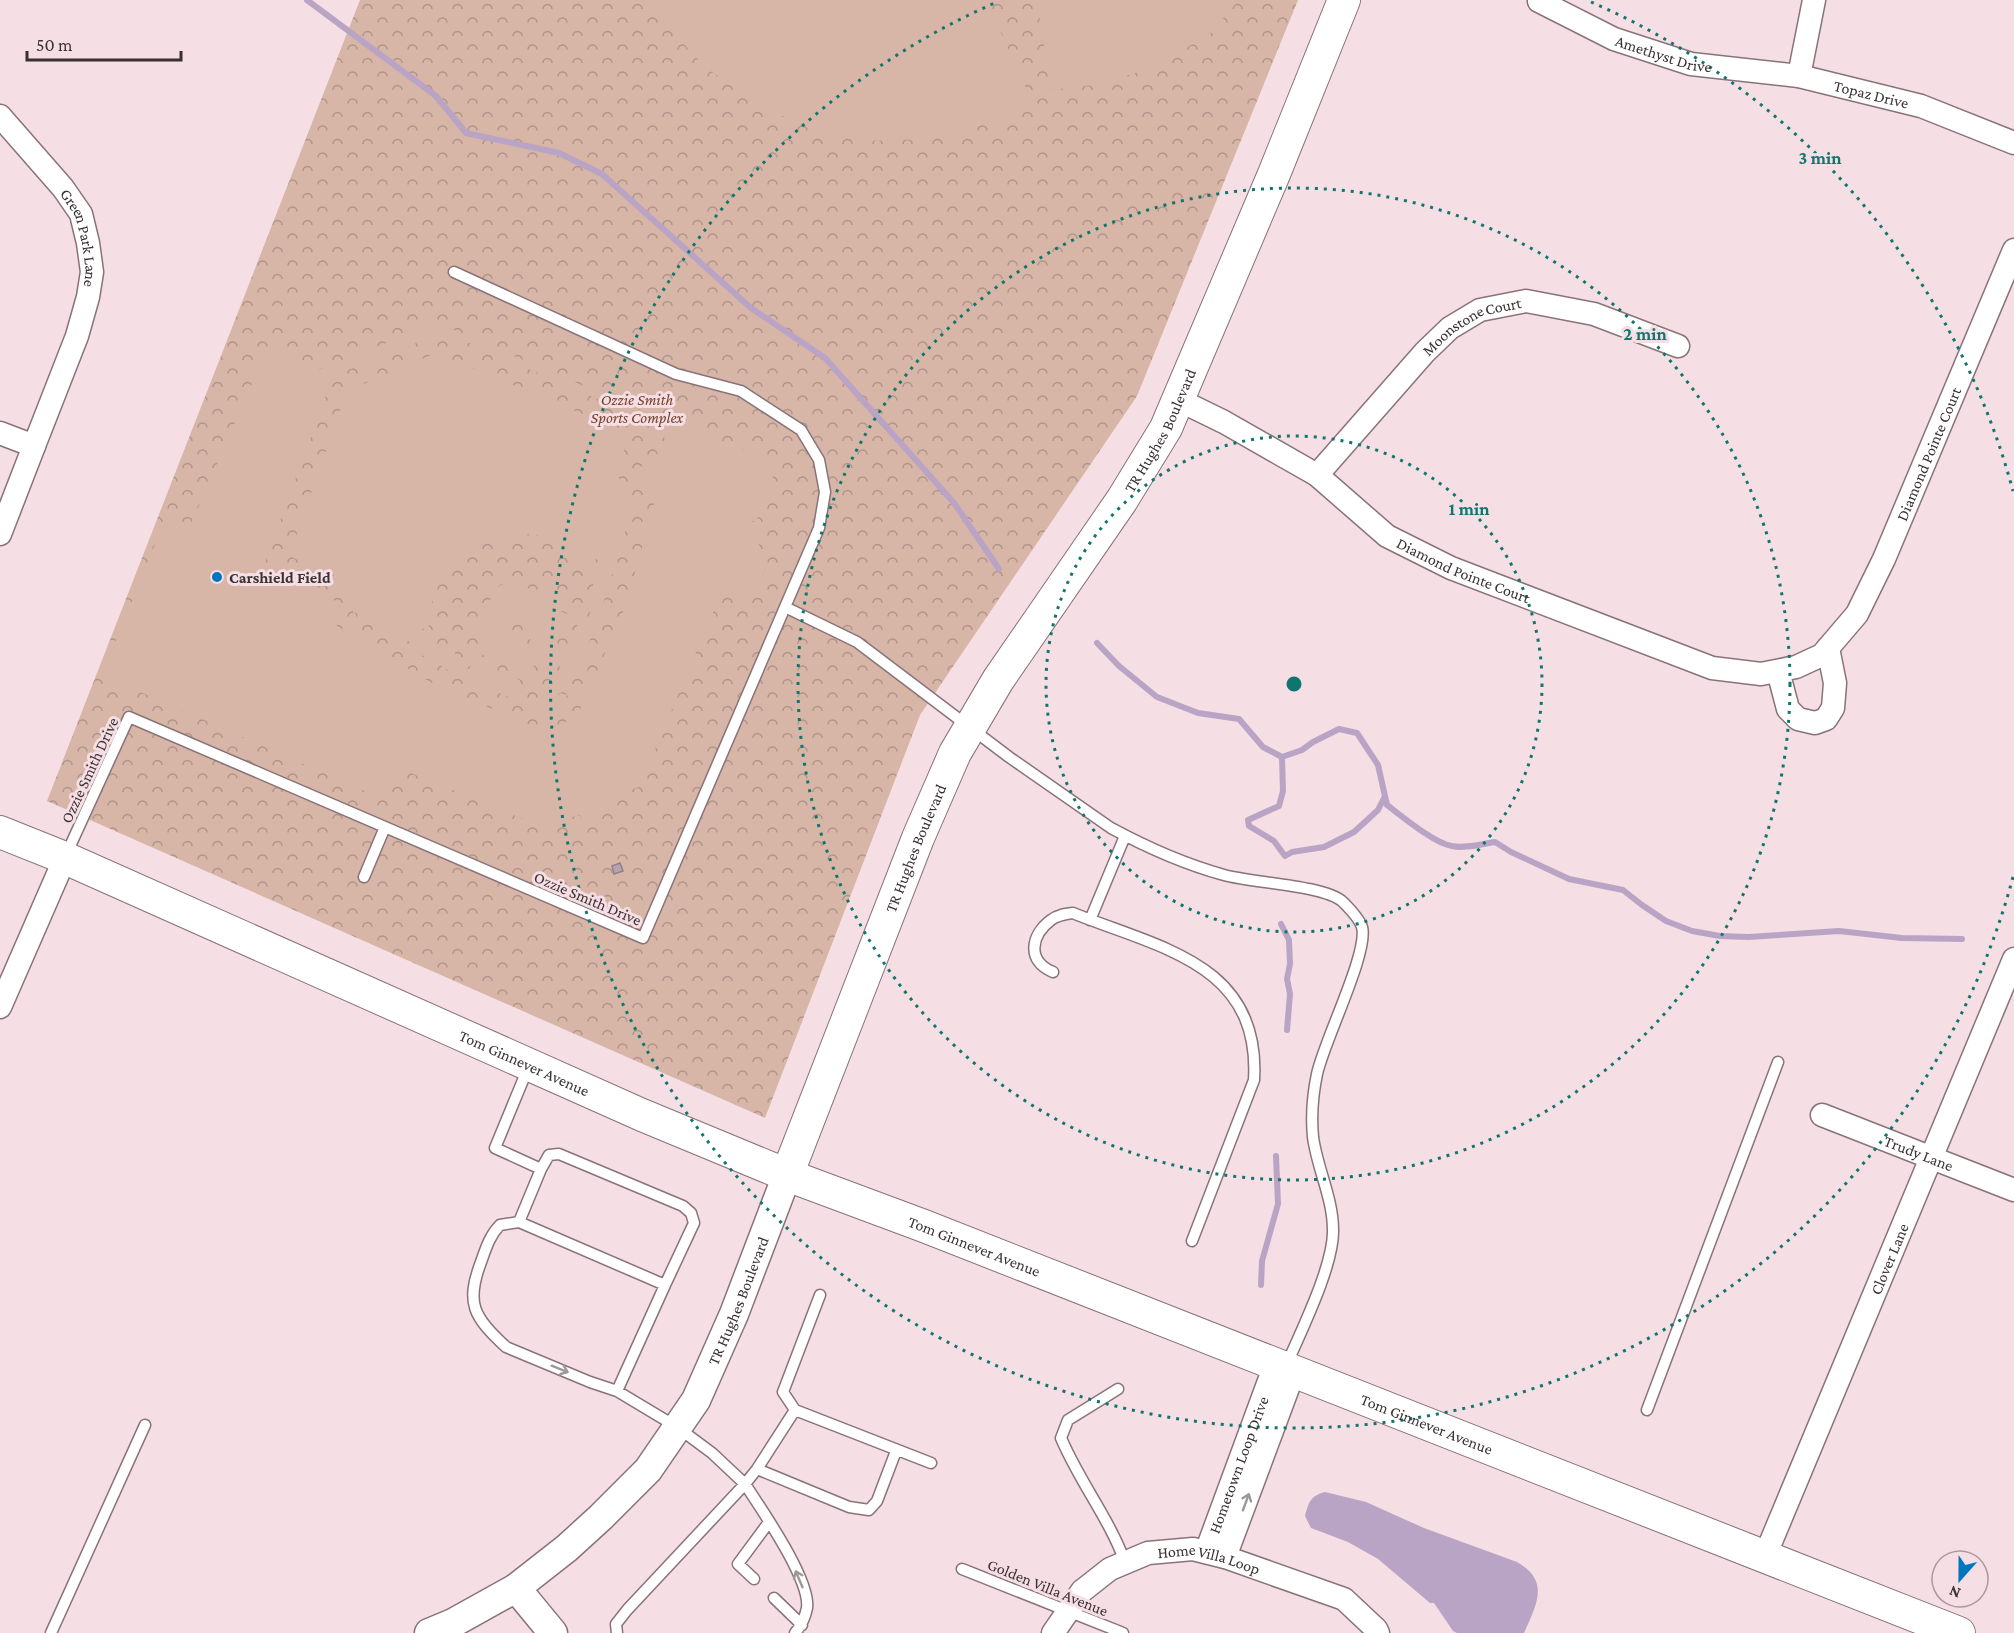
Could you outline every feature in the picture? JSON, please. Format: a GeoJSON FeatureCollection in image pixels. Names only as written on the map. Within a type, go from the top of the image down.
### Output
{"type":"FeatureCollection","features":[{"type":"Feature","properties":{"kind":"main road","name":"TR Hughes Boulevard"},"geometry":{"type":"LineString","coordinates":[[787,1175],[930,810],[955,753],[998,680],[1154,452],[1179,400],[1344,0]]}},
{"type":"Feature","properties":{"kind":"main road","name":"Tom Ginnever Avenue"},"geometry":{"type":"LineString","coordinates":[[0,832],[65,858],[642,1116],[787,1175],[924,1226],[1959,1633]]}},
{"type":"Feature","properties":{"kind":"street"},"geometry":{"type":"LineString","coordinates":[[1799,76],[1814,0]]}},
{"type":"Feature","properties":{"kind":"street","name":"Amethyst Drive"},"geometry":{"type":"LineString","coordinates":[[1539,1],[1614,39],[1691,64],[1799,76]]}},
{"type":"Feature","properties":{"kind":"street","name":"Topaz Drive"},"geometry":{"type":"LineString","coordinates":[[1799,76],[1921,106],[2014,143]]}},
{"type":"Feature","properties":{"kind":"street","name":"Green Park Lane"},"geometry":{"type":"LineString","coordinates":[[0,116],[63,188],[81,214],[92,272],[88,297],[77,336],[0,534]]}},
{"type":"Feature","properties":{"kind":"street","name":"Diamond Pointe Court"},"geometry":{"type":"LineString","coordinates":[[1179,400],[1224,422],[1317,475],[1388,536],[1451,568],[1712,668],[1761,674],[1778,671],[1796,667],[1822,655],[1857,614],[1884,560],[2014,250]]}},
{"type":"Feature","properties":{"kind":"street","name":"Moonstone Court"},"geometry":{"type":"LineString","coordinates":[[1317,475],[1425,352],[1450,328],[1480,310],[1526,301],[1594,314],[1678,346]]}},
{"type":"Feature","properties":{"kind":"street"},"geometry":{"type":"LineString","coordinates":[[0,433],[34,446]]}},
{"type":"Feature","properties":{"kind":"street"},"geometry":{"type":"LineString","coordinates":[[1778,671],[1788,709],[1798,719],[1815,723],[1826,719],[1833,708],[1835,683],[1828,648]]}},
{"type":"Feature","properties":{"kind":"street"},"geometry":{"type":"LineString","coordinates":[[0,1007],[65,858]]}},
{"type":"Feature","properties":{"kind":"street","name":"Clover Lane"},"geometry":{"type":"LineString","coordinates":[[1765,1556],[2014,959]]}},
{"type":"Feature","properties":{"kind":"street","name":"Trudy Lane"},"geometry":{"type":"LineString","coordinates":[[1822,1115],[2014,1190]]}},
{"type":"Feature","properties":{"kind":"street","name":"TR Hughes Boulevard"},"geometry":{"type":"LineString","coordinates":[[429,1633],[453,1623],[516,1588],[567,1548],[648,1470],[696,1400],[734,1314],[787,1175]]}},
{"type":"Feature","properties":{"kind":"street","name":"Hometown Loop Drive"},"geometry":{"type":"LineString","coordinates":[[1216,1554],[1288,1388],[1285,1368]]}},
{"type":"Feature","properties":{"kind":"street","name":"Home Villa Loop"},"geometry":{"type":"LineString","coordinates":[[1053,1633],[1082,1591],[1110,1569],[1148,1553],[1193,1549],[1216,1554],[1344,1599],[1378,1633]]}},
{"type":"Feature","properties":{"kind":"street"},"geometry":{"type":"LineString","coordinates":[[516,1588],[553,1633]]}},
{"type":"Feature","properties":{"kind":"lane"},"geometry":{"type":"LineString","coordinates":[[454,272],[676,374],[741,392],[801,430],[819,460],[825,492],[819,528],[785,607],[857,642],[1009,757],[1125,836],[1154,851],[1227,876],[1324,893],[1341,900],[1353,912],[1362,927],[1361,946],[1324,1049],[1317,1073],[1313,1102],[1313,1136],[1333,1226],[1333,1245],[1285,1368]]}},
{"type":"Feature","properties":{"kind":"lane","name":"Ozzie Smith Drive"},"geometry":{"type":"LineString","coordinates":[[65,858],[129,717],[643,938],[785,607]]}},
{"type":"Feature","properties":{"kind":"lane"},"geometry":{"type":"LineString","coordinates":[[364,877],[385,827]]}},
{"type":"Feature","properties":{"kind":"lane"},"geometry":{"type":"LineString","coordinates":[[1090,920],[1125,836]]}},
{"type":"Feature","properties":{"kind":"lane"},"geometry":{"type":"LineString","coordinates":[[1053,972],[1043,968],[1036,961],[1034,951],[1042,929],[1051,919],[1073,913],[1196,963],[1231,993],[1241,1010],[1255,1065],[1254,1080],[1192,1241]]}},
{"type":"Feature","properties":{"kind":"lane"},"geometry":{"type":"LineString","coordinates":[[1647,1410],[1778,1062]]}},
{"type":"Feature","properties":{"kind":"lane"},"geometry":{"type":"LineString","coordinates":[[529,1065],[495,1148],[541,1169]]}},
{"type":"Feature","properties":{"kind":"lane"},"geometry":{"type":"LineString","coordinates":[[519,1222],[549,1155],[559,1154],[683,1206],[691,1213],[694,1223],[617,1391]]}},
{"type":"Feature","properties":{"kind":"lane"},"geometry":{"type":"LineString","coordinates":[[665,1286],[519,1222],[500,1225],[493,1232],[480,1263],[472,1298],[477,1313],[506,1347],[617,1391],[677,1427],[712,1453],[746,1484],[788,1554],[803,1585],[807,1606],[798,1629]]}},
{"type":"Feature","properties":{"kind":"lane"},"geometry":{"type":"LineString","coordinates":[[820,1295],[783,1392],[795,1410],[930,1463]]}},
{"type":"Feature","properties":{"kind":"lane"},"geometry":{"type":"LineString","coordinates":[[1118,1389],[1068,1420],[1060,1438],[1069,1459],[1116,1537],[1125,1562]]}},
{"type":"Feature","properties":{"kind":"lane"},"geometry":{"type":"LineString","coordinates":[[617,1633],[616,1624],[627,1610],[746,1484],[795,1410]]}},
{"type":"Feature","properties":{"kind":"lane"},"geometry":{"type":"LineString","coordinates":[[51,1633],[145,1425]]}},
{"type":"Feature","properties":{"kind":"lane"},"geometry":{"type":"LineString","coordinates":[[757,1469],[849,1507],[868,1510],[877,1501],[896,1450]]}},
{"type":"Feature","properties":{"kind":"lane"},"geometry":{"type":"LineString","coordinates":[[754,1579],[738,1564],[769,1522]]}},
{"type":"Feature","properties":{"kind":"lane","name":"Golden Villa Avenue"},"geometry":{"type":"LineString","coordinates":[[962,1569],[1123,1633]]}},
{"type":"Feature","properties":{"kind":"lane"},"geometry":{"type":"LineString","coordinates":[[774,1598],[798,1629]]}},
{"type":"Feature","properties":{"kind":"green space","name":"Ozzie Smith Sports Complex"},"geometry":{"type":"Polygon","coordinates":[[[360,0],[1298,0],[1137,396],[920,715],[765,1118],[47,801],[360,0]]]}},
{"type":"Feature","properties":{"kind":"green space"},"geometry":{"type":"Polygon","coordinates":[[[652,0],[986,0],[1034,105],[1004,118],[929,139],[866,141],[807,127],[756,104],[704,66],[659,17],[652,0]]]}},
{"type":"Feature","properties":{"kind":"green space"},"geometry":{"type":"Polygon","coordinates":[[[1037,0],[1239,0],[1209,35],[1149,69],[1094,85],[1051,90],[1037,0]]]}},
{"type":"Feature","properties":{"kind":"green space","name":"Carshield Field"},"geometry":{"type":"Polygon","coordinates":[[[437,323],[656,417],[700,422],[720,448],[738,448],[753,453],[765,462],[772,473],[774,486],[771,499],[763,512],[749,524],[768,563],[751,601],[723,589],[639,787],[608,798],[610,803],[604,806],[606,811],[582,820],[580,815],[572,817],[570,812],[538,825],[401,769],[387,801],[102,675],[163,524],[187,533],[268,347],[318,370],[437,323]],[[444,332],[333,376],[264,565],[333,594],[337,626],[430,682],[544,731],[577,717],[626,605],[655,500],[635,472],[669,444],[654,424],[444,332]]]}},
{"type":"Feature","properties":{"kind":"green space"},"geometry":{"type":"Polygon","coordinates":[[[436,353],[626,432],[630,437],[616,469],[631,512],[598,621],[572,681],[566,681],[566,672],[559,666],[580,619],[587,621],[592,608],[586,601],[603,562],[595,559],[591,566],[569,549],[543,537],[525,534],[506,536],[471,551],[444,577],[435,593],[430,612],[429,631],[421,628],[417,635],[455,652],[457,663],[469,669],[472,663],[520,680],[518,687],[525,697],[522,703],[455,674],[420,654],[422,648],[404,639],[402,643],[372,627],[375,619],[357,610],[354,616],[351,599],[343,579],[289,556],[347,391],[436,353]]]}},
{"type":"Feature","properties":{"kind":"green space"},"geometry":{"type":"Polygon","coordinates":[[[510,581],[551,597],[558,610],[569,615],[547,664],[541,666],[530,639],[532,629],[530,622],[521,618],[514,622],[511,632],[523,642],[535,669],[526,673],[476,652],[483,639],[480,626],[495,588],[510,581]]]}},
{"type":"Feature","properties":{"kind":"green space"},"geometry":{"type":"Polygon","coordinates":[[[560,693],[567,695],[562,705],[545,713],[535,708],[538,702],[556,698],[560,693]]]}},
{"type":"Feature","properties":{"kind":"shaded area"},"geometry":{"type":"Polygon","coordinates":[[[1325,1492],[1366,1502],[1424,1528],[1517,1562],[1527,1569],[1534,1577],[1538,1594],[1524,1633],[1457,1633],[1453,1631],[1434,1603],[1430,1603],[1378,1559],[1348,1542],[1311,1528],[1305,1516],[1308,1507],[1313,1498],[1325,1492]]]}},
{"type":"Feature","properties":{"kind":"building"},"geometry":{"type":"Polygon","coordinates":[[[620,863],[623,871],[614,874],[612,866],[620,863]]]}},
{"type":"Feature","properties":{"kind":"waterway"},"geometry":{"type":"LineString","coordinates":[[307,0],[436,96],[466,133],[559,153],[602,174],[751,308],[825,358],[954,503],[999,569]]}},
{"type":"Feature","properties":{"kind":"waterway"},"geometry":{"type":"LineString","coordinates":[[1097,643],[1119,666],[1157,697],[1198,713],[1239,719],[1263,747],[1282,757],[1302,750],[1339,729],[1357,733],[1378,765],[1387,805],[1428,835],[1445,844],[1457,847],[1495,842],[1569,879],[1623,890],[1666,921],[1692,931],[1720,936],[1748,937],[1839,931],[1902,938],[1962,939]]}},
{"type":"Feature","properties":{"kind":"waterway"},"geometry":{"type":"LineString","coordinates":[[1282,757],[1283,791],[1279,806],[1248,820],[1249,826],[1274,841],[1285,856],[1292,852],[1324,847],[1354,832],[1378,810],[1384,798]]}},
{"type":"Feature","properties":{"kind":"waterway"},"geometry":{"type":"LineString","coordinates":[[1281,924],[1289,940],[1290,964],[1287,979],[1290,994],[1287,1030]]}},
{"type":"Feature","properties":{"kind":"waterway"},"geometry":{"type":"LineString","coordinates":[[1261,1285],[1262,1261],[1278,1204],[1276,1156]]}},
{"type":"Feature","properties":{"kind":"place","name":"Carshield Field"},"geometry":{"type":"Point","coordinates":[217,577]}}]}
